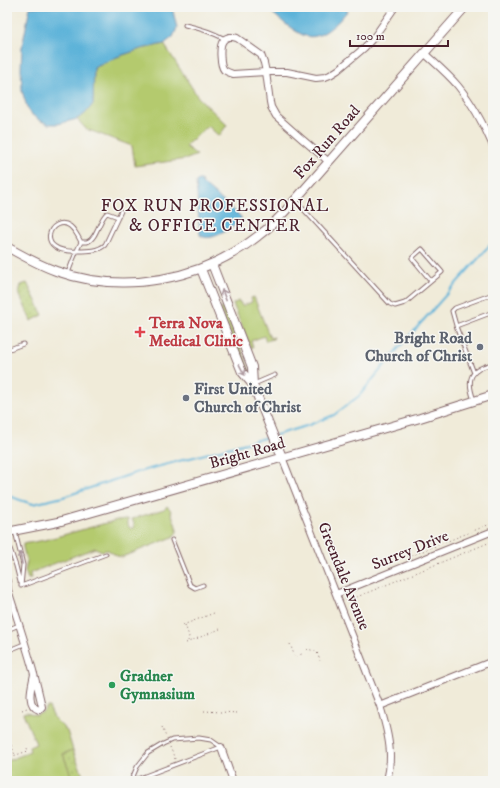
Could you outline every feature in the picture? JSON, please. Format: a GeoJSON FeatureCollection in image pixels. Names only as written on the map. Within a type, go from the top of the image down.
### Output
{"type":"FeatureCollection","features":[{"type":"Feature","properties":{"kind":"street"},"geometry":{"type":"LineString","coordinates":[[329,162],[276,116],[271,107],[266,72],[263,59],[257,52],[237,38],[233,37],[225,39],[222,42],[222,66],[228,73],[233,74],[266,72],[287,72],[320,78],[330,75],[338,70],[364,48],[374,37],[395,7]]}},
{"type":"Feature","properties":{"kind":"street","name":"Fox Run Road"},"geometry":{"type":"LineString","coordinates":[[7,247],[21,256],[39,264],[68,274],[94,280],[114,282],[153,281],[172,277],[201,269],[227,257],[259,236],[274,223],[465,7]]}},
{"type":"Feature","properties":{"kind":"street"},"geometry":{"type":"LineString","coordinates":[[424,53],[450,77],[471,103],[481,119],[493,146]]}},
{"type":"Feature","properties":{"kind":"street","name":"Greendale Avenue"},"geometry":{"type":"LineString","coordinates":[[212,264],[252,367],[253,385]]}},
{"type":"Feature","properties":{"kind":"street","name":"Greendale Avenue"},"geometry":{"type":"LineString","coordinates":[[201,269],[242,372],[253,385],[278,444],[380,706],[386,724],[390,746],[390,761],[387,781]]}},
{"type":"Feature","properties":{"kind":"street","name":"Bright Road"},"geometry":{"type":"LineString","coordinates":[[11,532],[61,521],[420,418],[493,395]]}},
{"type":"Feature","properties":{"kind":"street","name":"Surrey Drive"},"geometry":{"type":"LineString","coordinates":[[336,594],[493,530]]}},
{"type":"Feature","properties":{"kind":"street"},"geometry":{"type":"LineString","coordinates":[[7,581],[11,607],[19,625],[24,644],[34,674],[38,688],[42,707],[39,710],[34,709],[31,702],[31,689],[34,674]]}},
{"type":"Feature","properties":{"kind":"street"},"geometry":{"type":"LineString","coordinates":[[380,706],[493,660]]}},
{"type":"Feature","properties":{"kind":"street"},"geometry":{"type":"LineString","coordinates":[[221,746],[233,781]]}},
{"type":"Feature","properties":{"kind":"lane"},"geometry":{"type":"LineString","coordinates":[[185,25],[212,32],[225,39]]}},
{"type":"Feature","properties":{"kind":"lane"},"geometry":{"type":"LineString","coordinates":[[295,200],[390,304],[395,306],[405,303],[442,272],[422,249],[412,258],[431,281]]}},
{"type":"Feature","properties":{"kind":"lane"},"geometry":{"type":"LineString","coordinates":[[81,242],[69,225],[58,224],[51,229],[50,238],[55,248],[67,252],[95,250],[102,248],[105,245],[121,211]]}},
{"type":"Feature","properties":{"kind":"lane"},"geometry":{"type":"LineString","coordinates":[[81,242],[88,242],[92,239],[103,216],[107,213],[118,217]]}},
{"type":"Feature","properties":{"kind":"lane"},"geometry":{"type":"LineString","coordinates":[[68,274],[81,242]]}},
{"type":"Feature","properties":{"kind":"lane"},"geometry":{"type":"LineString","coordinates":[[474,373],[456,326],[452,311],[455,308],[493,294]]}},
{"type":"Feature","properties":{"kind":"lane"},"geometry":{"type":"LineString","coordinates":[[456,326],[493,312]]}},
{"type":"Feature","properties":{"kind":"lane"},"geometry":{"type":"LineString","coordinates":[[7,350],[23,344]]}},
{"type":"Feature","properties":{"kind":"lane"},"geometry":{"type":"LineString","coordinates":[[474,401],[470,379],[474,373],[488,365],[493,364]]}},
{"type":"Feature","properties":{"kind":"lane"},"geometry":{"type":"LineString","coordinates":[[253,385],[274,375]]}},
{"type":"Feature","properties":{"kind":"lane"},"geometry":{"type":"LineString","coordinates":[[11,532],[23,564],[21,586]]}},
{"type":"Feature","properties":{"kind":"lane"},"geometry":{"type":"LineString","coordinates":[[7,540],[21,586]]}},
{"type":"Feature","properties":{"kind":"lane"},"geometry":{"type":"LineString","coordinates":[[172,540],[190,585],[195,588],[203,585]]}},
{"type":"Feature","properties":{"kind":"lane"},"geometry":{"type":"LineString","coordinates":[[21,586],[106,554]]}},
{"type":"Feature","properties":{"kind":"lane"},"geometry":{"type":"LineString","coordinates":[[7,630],[19,625]]}},
{"type":"Feature","properties":{"kind":"lane"},"geometry":{"type":"LineString","coordinates":[[7,651],[24,644]]}},
{"type":"Feature","properties":{"kind":"lane"},"geometry":{"type":"LineString","coordinates":[[131,781],[137,767],[148,754],[172,740],[199,738],[211,740],[221,746]]}},
{"type":"Feature","properties":{"kind":"lane"},"geometry":{"type":"LineString","coordinates":[[131,781],[221,746]]}},
{"type":"Feature","properties":{"kind":"path"},"geometry":{"type":"LineString","coordinates":[[405,559],[493,523]]}},
{"type":"Feature","properties":{"kind":"path"},"geometry":{"type":"LineString","coordinates":[[344,599],[352,599],[493,541]]}},
{"type":"Feature","properties":{"kind":"path"},"geometry":{"type":"LineString","coordinates":[[214,613],[184,625],[189,636],[187,642],[220,629]]}},
{"type":"Feature","properties":{"kind":"path"},"geometry":{"type":"LineString","coordinates":[[290,644],[295,657],[304,653],[308,649],[317,652],[320,660]]}},
{"type":"Feature","properties":{"kind":"path"},"geometry":{"type":"LineString","coordinates":[[204,711],[238,713]]}},
{"type":"Feature","properties":{"kind":"path"},"geometry":{"type":"LineString","coordinates":[[7,734],[15,756]]}},
{"type":"Feature","properties":{"kind":"path"},"geometry":{"type":"LineString","coordinates":[[7,758],[28,751],[27,748]]}},
{"type":"Feature","properties":{"kind":"green space"},"geometry":{"type":"Polygon","coordinates":[[[164,44],[198,97],[227,125],[219,136],[208,126],[185,146],[197,155],[187,159],[135,166],[132,146],[86,129],[77,119],[85,114],[93,104],[94,68],[117,57],[141,49],[164,44]]]}},
{"type":"Feature","properties":{"kind":"green space"},"geometry":{"type":"Polygon","coordinates":[[[27,283],[43,315],[31,321],[19,293],[21,285],[27,283]]]}},
{"type":"Feature","properties":{"kind":"green space"},"geometry":{"type":"Polygon","coordinates":[[[254,297],[270,338],[274,337],[273,339],[266,341],[264,336],[251,341],[253,347],[251,348],[233,304],[238,301],[242,306],[252,302],[251,298],[254,297]]]}},
{"type":"Feature","properties":{"kind":"green space"},"geometry":{"type":"Polygon","coordinates":[[[225,308],[249,369],[247,372],[244,371],[220,309],[225,308]]]}},
{"type":"Feature","properties":{"kind":"green space"},"geometry":{"type":"Polygon","coordinates":[[[167,506],[170,509],[177,529],[177,532],[173,537],[122,557],[117,556],[108,550],[102,551],[95,548],[30,573],[31,579],[28,579],[25,571],[27,562],[23,544],[45,540],[117,520],[128,519],[128,525],[132,529],[134,524],[132,519],[164,509],[167,506]]]}},
{"type":"Feature","properties":{"kind":"green space"},"geometry":{"type":"Polygon","coordinates":[[[47,707],[49,707],[54,718],[67,731],[73,750],[63,754],[74,781],[10,781],[7,775],[7,761],[30,752],[29,747],[36,744],[23,713],[27,712],[36,715],[43,712],[47,707]]]}},
{"type":"Feature","properties":{"kind":"green space"},"geometry":{"type":"Polygon","coordinates":[[[73,750],[85,781],[73,781],[63,754],[73,750]]]}},
{"type":"Feature","properties":{"kind":"water"},"geometry":{"type":"Polygon","coordinates":[[[30,7],[172,7],[177,28],[173,37],[164,44],[141,49],[117,57],[94,68],[93,104],[85,114],[77,119],[58,124],[48,124],[31,114],[22,91],[22,47],[30,7]]]}},
{"type":"Feature","properties":{"kind":"water"},"geometry":{"type":"Polygon","coordinates":[[[266,7],[350,7],[331,28],[312,37],[297,32],[266,7]]]}},
{"type":"Feature","properties":{"kind":"water"},"geometry":{"type":"Polygon","coordinates":[[[201,180],[202,183],[239,215],[241,217],[241,221],[221,234],[209,237],[200,235],[196,182],[201,180]]]}},
{"type":"Feature","properties":{"kind":"waterway"},"geometry":{"type":"LineString","coordinates":[[276,435],[309,425],[334,415],[359,396],[396,351],[493,242]]}},
{"type":"Feature","properties":{"kind":"waterway"},"geometry":{"type":"LineString","coordinates":[[7,495],[33,504],[63,497],[138,472],[272,436]]}},
{"type":"Feature","properties":{"kind":"place","name":"Terra Nova Medical Clinic"},"geometry":{"type":"Point","coordinates":[140,332]}},
{"type":"Feature","properties":{"kind":"place","name":"Bright Road Church of Christ"},"geometry":{"type":"Point","coordinates":[480,347]}},
{"type":"Feature","properties":{"kind":"place","name":"First United Church of Christ"},"geometry":{"type":"Point","coordinates":[186,398]}},
{"type":"Feature","properties":{"kind":"place","name":"Gradner Gymnasium"},"geometry":{"type":"Point","coordinates":[112,685]}},
{"type":"Feature","properties":{"kind":"district","name":"FOX RUN PROFESSIONAL & OFFICE CENTER"},"geometry":{"type":"Point","coordinates":[215,216]}}]}
